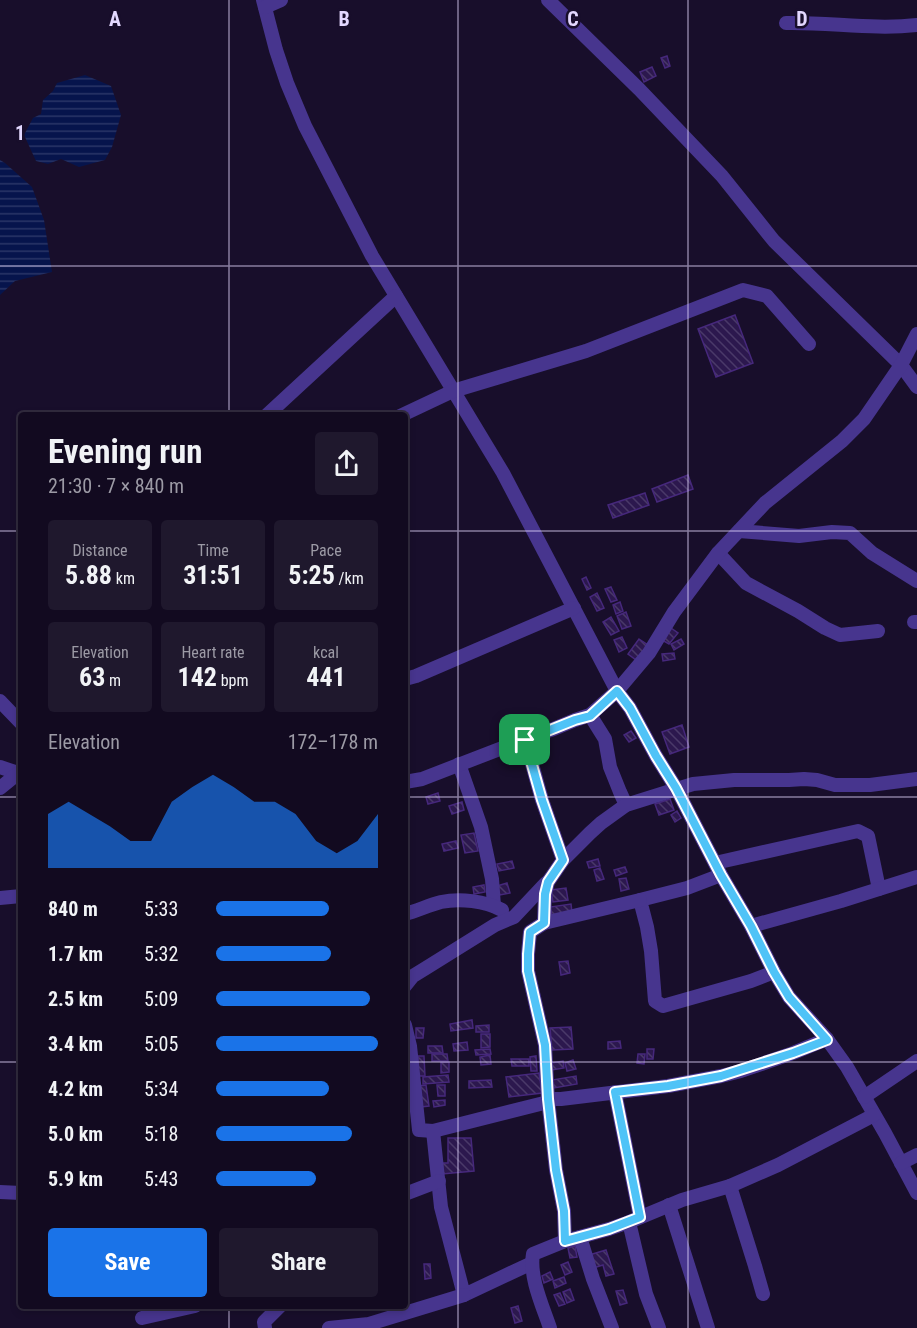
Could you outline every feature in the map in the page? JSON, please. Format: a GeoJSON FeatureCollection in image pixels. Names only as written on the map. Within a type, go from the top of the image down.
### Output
{"type":"FeatureCollection","features":[{"type":"Feature","properties":{"kind":"street"},"geometry":{"type":"LineString","coordinates":[[281,0],[264,4],[287,83],[305,126],[372,256],[503,473],[617,691],[630,708],[676,788],[774,972],[789,997],[827,1040],[847,1067],[917,1193]]}},
{"type":"Feature","properties":{"kind":"street"},"geometry":{"type":"LineString","coordinates":[[548,0],[639,89],[722,176],[774,241],[901,365],[917,387]]}},
{"type":"Feature","properties":{"kind":"street"},"geometry":{"type":"LineString","coordinates":[[786,23],[861,27],[917,25]]}},
{"type":"Feature","properties":{"kind":"street"},"geometry":{"type":"LineString","coordinates":[[408,412],[453,391],[586,351],[743,290],[767,296],[809,344]]}},
{"type":"Feature","properties":{"kind":"street"},"geometry":{"type":"LineString","coordinates":[[270,412],[396,296]]}},
{"type":"Feature","properties":{"kind":"street"},"geometry":{"type":"LineString","coordinates":[[408,781],[422,779],[590,716],[617,691],[649,653],[674,612],[718,554],[739,531],[765,503],[842,441],[864,419],[901,365],[917,334]]}},
{"type":"Feature","properties":{"kind":"street"},"geometry":{"type":"LineString","coordinates":[[739,531],[799,536],[831,532],[850,533],[872,553],[917,581]]}},
{"type":"Feature","properties":{"kind":"street"},"geometry":{"type":"LineString","coordinates":[[718,554],[746,583],[825,628],[840,635],[878,631]]}},
{"type":"Feature","properties":{"kind":"street"},"geometry":{"type":"LineString","coordinates":[[408,678],[574,608]]}},
{"type":"Feature","properties":{"kind":"street"},"geometry":{"type":"LineString","coordinates":[[0,701],[18,720]]}},
{"type":"Feature","properties":{"kind":"street"},"geometry":{"type":"LineString","coordinates":[[590,716],[605,739],[610,766],[626,805]]}},
{"type":"Feature","properties":{"kind":"street"},"geometry":{"type":"LineString","coordinates":[[525,740],[542,800],[563,860]]}},
{"type":"Feature","properties":{"kind":"street"},"geometry":{"type":"LineString","coordinates":[[459,764],[481,827],[492,879],[494,906]]}},
{"type":"Feature","properties":{"kind":"street"},"geometry":{"type":"LineString","coordinates":[[0,766],[18,771]]}},
{"type":"Feature","properties":{"kind":"street"},"geometry":{"type":"LineString","coordinates":[[0,788],[18,774]]}},
{"type":"Feature","properties":{"kind":"street"},"geometry":{"type":"LineString","coordinates":[[408,982],[413,976],[495,925],[514,917],[548,882],[563,860],[601,822],[626,805],[693,784],[734,780],[804,779],[835,785],[870,785],[917,779]]}},
{"type":"Feature","properties":{"kind":"street"},"geometry":{"type":"LineString","coordinates":[[565,1241],[564,1211],[556,1170],[548,1101],[544,1036],[528,971],[530,932],[544,923],[687,888],[718,869],[858,831],[868,836],[879,889]]}},
{"type":"Feature","properties":{"kind":"street"},"geometry":{"type":"LineString","coordinates":[[751,926],[917,877]]}},
{"type":"Feature","properties":{"kind":"street"},"geometry":{"type":"LineString","coordinates":[[544,923],[545,894],[548,882]]}},
{"type":"Feature","properties":{"kind":"street"},"geometry":{"type":"LineString","coordinates":[[0,898],[18,896]]}},
{"type":"Feature","properties":{"kind":"street"},"geometry":{"type":"LineString","coordinates":[[640,900],[651,951],[655,1002],[663,1006],[751,981],[774,972]]}},
{"type":"Feature","properties":{"kind":"street"},"geometry":{"type":"LineString","coordinates":[[408,913],[442,902],[460,901],[494,906],[514,917]]}},
{"type":"Feature","properties":{"kind":"street"},"geometry":{"type":"LineString","coordinates":[[408,1038],[419,1131],[439,1181],[441,1207],[464,1295]]}},
{"type":"Feature","properties":{"kind":"street"},"geometry":{"type":"LineString","coordinates":[[419,1131],[548,1101],[668,1086],[721,1076],[827,1040]]}},
{"type":"Feature","properties":{"kind":"street"},"geometry":{"type":"LineString","coordinates":[[864,1097],[917,1061]]}},
{"type":"Feature","properties":{"kind":"street"},"geometry":{"type":"LineString","coordinates":[[615,1092],[646,1294],[659,1328]]}},
{"type":"Feature","properties":{"kind":"street"},"geometry":{"type":"LineString","coordinates":[[550,1328],[535,1281],[533,1254],[565,1241],[634,1220],[682,1200],[730,1186],[778,1166],[874,1115]]}},
{"type":"Feature","properties":{"kind":"street"},"geometry":{"type":"LineString","coordinates":[[901,1163],[917,1155]]}},
{"type":"Feature","properties":{"kind":"street"},"geometry":{"type":"LineString","coordinates":[[408,1193],[439,1181]]}},
{"type":"Feature","properties":{"kind":"street"},"geometry":{"type":"LineString","coordinates":[[730,1186],[763,1294]]}},
{"type":"Feature","properties":{"kind":"street"},"geometry":{"type":"LineString","coordinates":[[0,1192],[18,1193]]}},
{"type":"Feature","properties":{"kind":"street"},"geometry":{"type":"LineString","coordinates":[[669,1205],[708,1328]]}},
{"type":"Feature","properties":{"kind":"street"},"geometry":{"type":"LineString","coordinates":[[580,1237],[612,1328]]}},
{"type":"Feature","properties":{"kind":"street"},"geometry":{"type":"LineString","coordinates":[[329,1328],[369,1324],[464,1295],[532,1263]]}},
{"type":"Feature","properties":{"kind":"street"},"geometry":{"type":"LineString","coordinates":[[142,1318],[182,1309]]}},
{"type":"Feature","properties":{"kind":"street"},"geometry":{"type":"LineString","coordinates":[[265,1328],[264,1322],[277,1309]]}},
{"type":"Feature","properties":{"kind":"shaded area"},"geometry":{"type":"Polygon","coordinates":[[[85,75],[111,86],[121,115],[112,147],[105,160],[79,167],[61,159],[48,164],[36,161],[24,135],[33,118],[41,114],[43,100],[53,91],[57,83],[85,75]]]}},
{"type":"Feature","properties":{"kind":"shaded area"},"geometry":{"type":"Polygon","coordinates":[[[0,160],[32,187],[44,220],[52,272],[15,281],[0,295],[0,160]]]}},
{"type":"Feature","properties":{"kind":"building"},"geometry":{"type":"Polygon","coordinates":[[[667,56],[670,66],[665,68],[661,58],[667,56]]]}},
{"type":"Feature","properties":{"kind":"building"},"geometry":{"type":"Polygon","coordinates":[[[652,67],[656,76],[644,82],[640,72],[652,67]]]}},
{"type":"Feature","properties":{"kind":"building"},"geometry":{"type":"Polygon","coordinates":[[[735,315],[753,363],[716,377],[698,329],[735,315]]]}},
{"type":"Feature","properties":{"kind":"building"},"geometry":{"type":"Polygon","coordinates":[[[688,475],[693,489],[657,502],[652,489],[688,475]]]}},
{"type":"Feature","properties":{"kind":"building"},"geometry":{"type":"Polygon","coordinates":[[[645,493],[649,505],[613,518],[608,505],[645,493]]]}},
{"type":"Feature","properties":{"kind":"building"},"geometry":{"type":"Polygon","coordinates":[[[586,577],[591,588],[587,590],[582,579],[586,577]]]}},
{"type":"Feature","properties":{"kind":"building"},"geometry":{"type":"Polygon","coordinates":[[[611,587],[617,600],[611,602],[605,589],[611,587]]]}},
{"type":"Feature","properties":{"kind":"building"},"geometry":{"type":"Polygon","coordinates":[[[597,593],[604,608],[597,611],[590,597],[597,593]]]}},
{"type":"Feature","properties":{"kind":"building"},"geometry":{"type":"Polygon","coordinates":[[[620,602],[623,611],[616,614],[613,605],[620,602]]]}},
{"type":"Feature","properties":{"kind":"building"},"geometry":{"type":"Polygon","coordinates":[[[626,612],[631,626],[622,629],[617,616],[626,612]]]}},
{"type":"Feature","properties":{"kind":"building"},"geometry":{"type":"Polygon","coordinates":[[[611,617],[619,631],[611,635],[603,622],[611,617]]]}},
{"type":"Feature","properties":{"kind":"building"},"geometry":{"type":"Polygon","coordinates":[[[671,628],[678,633],[669,644],[662,640],[671,628]]]}},
{"type":"Feature","properties":{"kind":"building"},"geometry":{"type":"Polygon","coordinates":[[[622,637],[627,648],[619,652],[614,640],[622,637]]]}},
{"type":"Feature","properties":{"kind":"building"},"geometry":{"type":"Polygon","coordinates":[[[639,639],[648,645],[636,660],[628,654],[639,639]]]}},
{"type":"Feature","properties":{"kind":"building"},"geometry":{"type":"Polygon","coordinates":[[[681,639],[684,644],[674,650],[671,644],[681,639]]]}},
{"type":"Feature","properties":{"kind":"building"},"geometry":{"type":"Polygon","coordinates":[[[674,653],[675,659],[663,661],[662,654],[674,653]]]}},
{"type":"Feature","properties":{"kind":"building"},"geometry":{"type":"Polygon","coordinates":[[[682,725],[689,747],[670,754],[662,732],[682,725]]]}},
{"type":"Feature","properties":{"kind":"building"},"geometry":{"type":"Polygon","coordinates":[[[631,731],[636,738],[629,742],[624,735],[631,731]]]}},
{"type":"Feature","properties":{"kind":"building"},"geometry":{"type":"Polygon","coordinates":[[[438,793],[440,801],[428,804],[426,797],[438,793]]]}},
{"type":"Feature","properties":{"kind":"building"},"geometry":{"type":"Polygon","coordinates":[[[670,799],[674,810],[659,815],[655,804],[670,799]]]}},
{"type":"Feature","properties":{"kind":"building"},"geometry":{"type":"Polygon","coordinates":[[[462,802],[464,810],[452,814],[449,806],[462,802]]]}},
{"type":"Feature","properties":{"kind":"building"},"geometry":{"type":"Polygon","coordinates":[[[677,811],[681,818],[675,822],[671,815],[677,811]]]}},
{"type":"Feature","properties":{"kind":"building"},"geometry":{"type":"Polygon","coordinates":[[[474,833],[478,851],[465,853],[461,835],[474,833]]]}},
{"type":"Feature","properties":{"kind":"building"},"geometry":{"type":"Polygon","coordinates":[[[456,841],[458,848],[444,851],[442,844],[456,841]]]}},
{"type":"Feature","properties":{"kind":"building"},"geometry":{"type":"Polygon","coordinates":[[[598,859],[600,866],[589,868],[587,862],[598,859]]]}},
{"type":"Feature","properties":{"kind":"building"},"geometry":{"type":"Polygon","coordinates":[[[512,861],[514,868],[499,871],[497,864],[512,861]]]}},
{"type":"Feature","properties":{"kind":"building"},"geometry":{"type":"Polygon","coordinates":[[[625,867],[627,872],[616,876],[614,870],[625,867]]]}},
{"type":"Feature","properties":{"kind":"building"},"geometry":{"type":"Polygon","coordinates":[[[600,868],[604,879],[597,881],[594,870],[600,868]]]}},
{"type":"Feature","properties":{"kind":"building"},"geometry":{"type":"Polygon","coordinates":[[[626,878],[629,889],[621,891],[619,879],[626,878]]]}},
{"type":"Feature","properties":{"kind":"building"},"geometry":{"type":"Polygon","coordinates":[[[507,883],[510,893],[500,895],[497,886],[507,883]]]}},
{"type":"Feature","properties":{"kind":"building"},"geometry":{"type":"Polygon","coordinates":[[[484,885],[485,892],[474,894],[473,887],[484,885]]]}},
{"type":"Feature","properties":{"kind":"building"},"geometry":{"type":"Polygon","coordinates":[[[566,888],[568,900],[553,902],[551,890],[566,888]]]}},
{"type":"Feature","properties":{"kind":"building"},"geometry":{"type":"Polygon","coordinates":[[[571,904],[572,912],[552,915],[550,907],[571,904]]]}},
{"type":"Feature","properties":{"kind":"building"},"geometry":{"type":"Polygon","coordinates":[[[568,961],[570,973],[561,975],[559,962],[568,961]]]}},
{"type":"Feature","properties":{"kind":"building"},"geometry":{"type":"Polygon","coordinates":[[[472,1020],[473,1028],[451,1031],[450,1024],[472,1020]]]}},
{"type":"Feature","properties":{"kind":"building"},"geometry":{"type":"Polygon","coordinates":[[[489,1025],[489,1032],[476,1032],[476,1026],[489,1025]]]}},
{"type":"Feature","properties":{"kind":"building"},"geometry":{"type":"Polygon","coordinates":[[[571,1027],[573,1049],[552,1050],[550,1028],[571,1027]]]}},
{"type":"Feature","properties":{"kind":"building"},"geometry":{"type":"Polygon","coordinates":[[[416,1028],[424,1028],[423,1038],[416,1038],[416,1028]]]}},
{"type":"Feature","properties":{"kind":"building"},"geometry":{"type":"Polygon","coordinates":[[[481,1034],[490,1034],[490,1047],[481,1048],[481,1034]]]}},
{"type":"Feature","properties":{"kind":"building"},"geometry":{"type":"Polygon","coordinates":[[[620,1041],[621,1048],[608,1049],[608,1042],[620,1041]]]}},
{"type":"Feature","properties":{"kind":"building"},"geometry":{"type":"Polygon","coordinates":[[[467,1042],[468,1050],[454,1051],[453,1044],[467,1042]]]}},
{"type":"Feature","properties":{"kind":"building"},"geometry":{"type":"Polygon","coordinates":[[[428,1046],[442,1046],[443,1053],[428,1053],[428,1046]]]}},
{"type":"Feature","properties":{"kind":"building"},"geometry":{"type":"Polygon","coordinates":[[[490,1049],[491,1054],[476,1055],[475,1050],[490,1049]]]}},
{"type":"Feature","properties":{"kind":"building"},"geometry":{"type":"Polygon","coordinates":[[[647,1049],[654,1049],[653,1059],[647,1059],[647,1049]]]}},
{"type":"Feature","properties":{"kind":"building"},"geometry":{"type":"Polygon","coordinates":[[[432,1054],[447,1054],[448,1061],[432,1061],[432,1054]]]}},
{"type":"Feature","properties":{"kind":"building"},"geometry":{"type":"Polygon","coordinates":[[[638,1054],[645,1054],[644,1064],[637,1063],[638,1054]]]}},
{"type":"Feature","properties":{"kind":"building"},"geometry":{"type":"Polygon","coordinates":[[[490,1055],[491,1064],[481,1065],[480,1057],[490,1055]]]}},
{"type":"Feature","properties":{"kind":"building"},"geometry":{"type":"Polygon","coordinates":[[[418,1056],[424,1056],[425,1076],[418,1076],[418,1056]]]}},
{"type":"Feature","properties":{"kind":"building"},"geometry":{"type":"Polygon","coordinates":[[[536,1056],[537,1071],[531,1071],[530,1057],[536,1056]]]}},
{"type":"Feature","properties":{"kind":"building"},"geometry":{"type":"Polygon","coordinates":[[[511,1059],[529,1059],[529,1066],[512,1066],[511,1059]]]}},
{"type":"Feature","properties":{"kind":"building"},"geometry":{"type":"Polygon","coordinates":[[[573,1060],[576,1069],[567,1071],[565,1063],[573,1060]]]}},
{"type":"Feature","properties":{"kind":"building"},"geometry":{"type":"Polygon","coordinates":[[[563,1061],[564,1068],[552,1070],[551,1063],[563,1061]]]}},
{"type":"Feature","properties":{"kind":"building"},"geometry":{"type":"Polygon","coordinates":[[[441,1062],[449,1062],[449,1072],[441,1073],[441,1062]]]}},
{"type":"Feature","properties":{"kind":"building"},"geometry":{"type":"Polygon","coordinates":[[[539,1073],[542,1093],[509,1097],[506,1077],[539,1073]]]}},
{"type":"Feature","properties":{"kind":"building"},"geometry":{"type":"Polygon","coordinates":[[[448,1075],[449,1082],[423,1084],[423,1077],[448,1075]]]}},
{"type":"Feature","properties":{"kind":"building"},"geometry":{"type":"Polygon","coordinates":[[[576,1076],[577,1084],[554,1088],[552,1080],[576,1076]]]}},
{"type":"Feature","properties":{"kind":"building"},"geometry":{"type":"Polygon","coordinates":[[[491,1080],[492,1087],[469,1088],[469,1081],[491,1080]]]}},
{"type":"Feature","properties":{"kind":"building"},"geometry":{"type":"Polygon","coordinates":[[[426,1085],[429,1106],[421,1107],[418,1086],[426,1085]]]}},
{"type":"Feature","properties":{"kind":"building"},"geometry":{"type":"Polygon","coordinates":[[[437,1085],[445,1085],[445,1096],[438,1096],[437,1085]]]}},
{"type":"Feature","properties":{"kind":"building"},"geometry":{"type":"Polygon","coordinates":[[[445,1100],[445,1105],[434,1107],[433,1101],[445,1100]]]}},
{"type":"Feature","properties":{"kind":"building"},"geometry":{"type":"Polygon","coordinates":[[[448,1138],[471,1138],[474,1171],[442,1174],[441,1163],[448,1163],[448,1138]]]}},
{"type":"Feature","properties":{"kind":"building"},"geometry":{"type":"Polygon","coordinates":[[[575,1246],[577,1257],[570,1258],[568,1248],[575,1246]]]}},
{"type":"Feature","properties":{"kind":"building"},"geometry":{"type":"Polygon","coordinates":[[[606,1250],[614,1274],[606,1276],[603,1265],[593,1268],[589,1255],[606,1250]]]}},
{"type":"Feature","properties":{"kind":"building"},"geometry":{"type":"Polygon","coordinates":[[[568,1262],[572,1272],[565,1275],[561,1265],[568,1262]]]}},
{"type":"Feature","properties":{"kind":"building"},"geometry":{"type":"Polygon","coordinates":[[[424,1264],[430,1264],[431,1278],[425,1279],[424,1264]]]}},
{"type":"Feature","properties":{"kind":"building"},"geometry":{"type":"Polygon","coordinates":[[[550,1272],[553,1279],[544,1283],[542,1276],[550,1272]]]}},
{"type":"Feature","properties":{"kind":"building"},"geometry":{"type":"Polygon","coordinates":[[[564,1277],[566,1283],[555,1288],[553,1281],[564,1277]]]}},
{"type":"Feature","properties":{"kind":"building"},"geometry":{"type":"Polygon","coordinates":[[[570,1289],[574,1300],[567,1303],[563,1292],[570,1289]]]}},
{"type":"Feature","properties":{"kind":"building"},"geometry":{"type":"Polygon","coordinates":[[[623,1290],[627,1303],[620,1305],[616,1291],[623,1290]]]}},
{"type":"Feature","properties":{"kind":"building"},"geometry":{"type":"Polygon","coordinates":[[[560,1293],[565,1304],[559,1306],[554,1295],[560,1293]]]}},
{"type":"Feature","properties":{"kind":"building"},"geometry":{"type":"Polygon","coordinates":[[[518,1306],[522,1321],[515,1323],[511,1308],[518,1306]]]}},
{"type":"Feature","properties":{"kind":"route"},"geometry":{"type":"LineString","coordinates":[[617,691],[630,708],[676,788],[789,997],[827,1040],[721,1076],[668,1086],[615,1092],[640,1217],[609,1229],[565,1241],[564,1211],[556,1170],[548,1099],[544,1036],[528,971],[530,932],[544,923],[545,894],[548,882],[563,860],[542,800],[525,740],[590,716],[617,691]]}}]}
